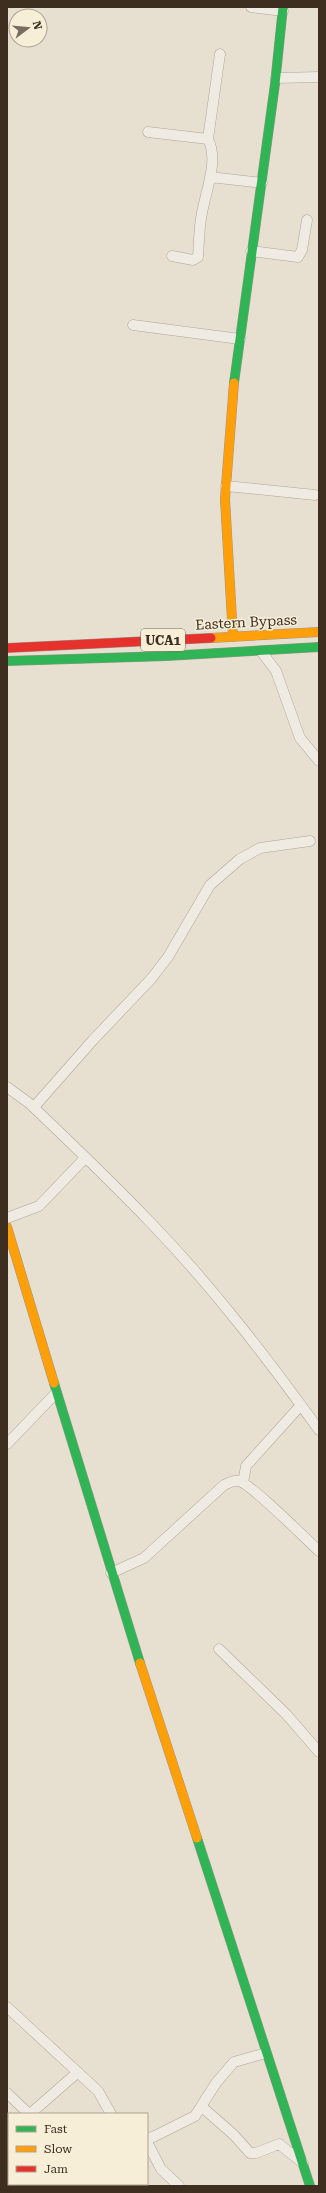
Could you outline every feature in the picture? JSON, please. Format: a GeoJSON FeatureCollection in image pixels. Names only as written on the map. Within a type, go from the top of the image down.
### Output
{"type":"FeatureCollection","features":[{"type":"Feature","properties":{"kind":"street"},"geometry":{"type":"LineString","coordinates":[[233,637],[228,574],[226,486],[231,405],[276,78],[283,9],[250,7]]}},
{"type":"Feature","properties":{"kind":"street"},"geometry":{"type":"LineString","coordinates":[[172,256],[193,260],[198,256],[202,213],[210,177],[212,149],[208,139],[220,54]]}},
{"type":"Feature","properties":{"kind":"street"},"geometry":{"type":"LineString","coordinates":[[276,78],[319,77]]}},
{"type":"Feature","properties":{"kind":"street"},"geometry":{"type":"LineString","coordinates":[[148,132],[208,139]]}},
{"type":"Feature","properties":{"kind":"street"},"geometry":{"type":"LineString","coordinates":[[210,177],[262,183]]}},
{"type":"Feature","properties":{"kind":"street"},"geometry":{"type":"LineString","coordinates":[[251,251],[298,257],[302,250],[307,220]]}},
{"type":"Feature","properties":{"kind":"street"},"geometry":{"type":"LineString","coordinates":[[133,325],[240,338]]}},
{"type":"Feature","properties":{"kind":"street"},"geometry":{"type":"LineString","coordinates":[[226,486],[315,495]]}},
{"type":"Feature","properties":{"kind":"street","name":"Eastern Bypass"},"geometry":{"type":"LineString","coordinates":[[7,648],[319,632]]}},
{"type":"Feature","properties":{"kind":"street","name":"Eastern Bypass"},"geometry":{"type":"LineString","coordinates":[[7,661],[261,651],[319,647]]}},
{"type":"Feature","properties":{"kind":"street"},"geometry":{"type":"LineString","coordinates":[[261,651],[276,671],[300,738],[319,761]]}},
{"type":"Feature","properties":{"kind":"street"},"geometry":{"type":"LineString","coordinates":[[34,1107],[93,1040],[150,979],[168,956],[210,885],[240,859],[260,848],[310,841]]}},
{"type":"Feature","properties":{"kind":"street"},"geometry":{"type":"LineString","coordinates":[[7,1087],[34,1107],[151,1222],[217,1298],[272,1365],[319,1430]]}},
{"type":"Feature","properties":{"kind":"street"},"geometry":{"type":"LineString","coordinates":[[7,1218],[39,1206],[85,1158]]}},
{"type":"Feature","properties":{"kind":"street"},"geometry":{"type":"LineString","coordinates":[[7,1227],[111,1573],[310,2186]]}},
{"type":"Feature","properties":{"kind":"street"},"geometry":{"type":"LineString","coordinates":[[7,1444],[56,1393]]}},
{"type":"Feature","properties":{"kind":"street"},"geometry":{"type":"LineString","coordinates":[[243,1483],[246,1466],[301,1405]]}},
{"type":"Feature","properties":{"kind":"street"},"geometry":{"type":"LineString","coordinates":[[111,1573],[144,1558],[224,1485],[232,1481],[243,1483],[319,1551]]}},
{"type":"Feature","properties":{"kind":"street"},"geometry":{"type":"LineString","coordinates":[[219,1649],[286,1714],[319,1752]]}},
{"type":"Feature","properties":{"kind":"street"},"geometry":{"type":"LineString","coordinates":[[7,2007],[98,2090],[110,2113]]}},
{"type":"Feature","properties":{"kind":"street"},"geometry":{"type":"LineString","coordinates":[[148,2138],[153,2137],[195,2116],[216,2083],[234,2062],[266,2053]]}},
{"type":"Feature","properties":{"kind":"street"},"geometry":{"type":"LineString","coordinates":[[31,2113],[78,2072]]}},
{"type":"Feature","properties":{"kind":"street"},"geometry":{"type":"LineString","coordinates":[[7,2093],[29,2113]]}},
{"type":"Feature","properties":{"kind":"street"},"geometry":{"type":"LineString","coordinates":[[202,2107],[234,2135],[250,2152],[256,2153],[279,2144],[303,2163]]}},
{"type":"Feature","properties":{"kind":"street"},"geometry":{"type":"LineString","coordinates":[[148,2144],[161,2169],[179,2186]]}},
{"type":"Feature","properties":{"kind":"traffic: fast"},"geometry":{"type":"LineString","coordinates":[[234,383],[275,84],[283,7]]}},
{"type":"Feature","properties":{"kind":"traffic: fast"},"geometry":{"type":"LineString","coordinates":[[7,661],[167,656],[319,647]]}},
{"type":"Feature","properties":{"kind":"traffic: fast"},"geometry":{"type":"LineString","coordinates":[[54,1383],[140,1663]]}},
{"type":"Feature","properties":{"kind":"traffic: fast"},"geometry":{"type":"LineString","coordinates":[[197,1838],[310,2186]]}},
{"type":"Feature","properties":{"kind":"traffic: slow"},"geometry":{"type":"LineString","coordinates":[[233,637],[225,499],[234,383]]}},
{"type":"Feature","properties":{"kind":"traffic: slow"},"geometry":{"type":"LineString","coordinates":[[211,638],[319,632]]}},
{"type":"Feature","properties":{"kind":"traffic: slow"},"geometry":{"type":"LineString","coordinates":[[7,1227],[54,1383]]}},
{"type":"Feature","properties":{"kind":"traffic: slow"},"geometry":{"type":"LineString","coordinates":[[140,1663],[197,1838]]}},
{"type":"Feature","properties":{"kind":"traffic: jam"},"geometry":{"type":"LineString","coordinates":[[7,648],[211,638]]}}]}
